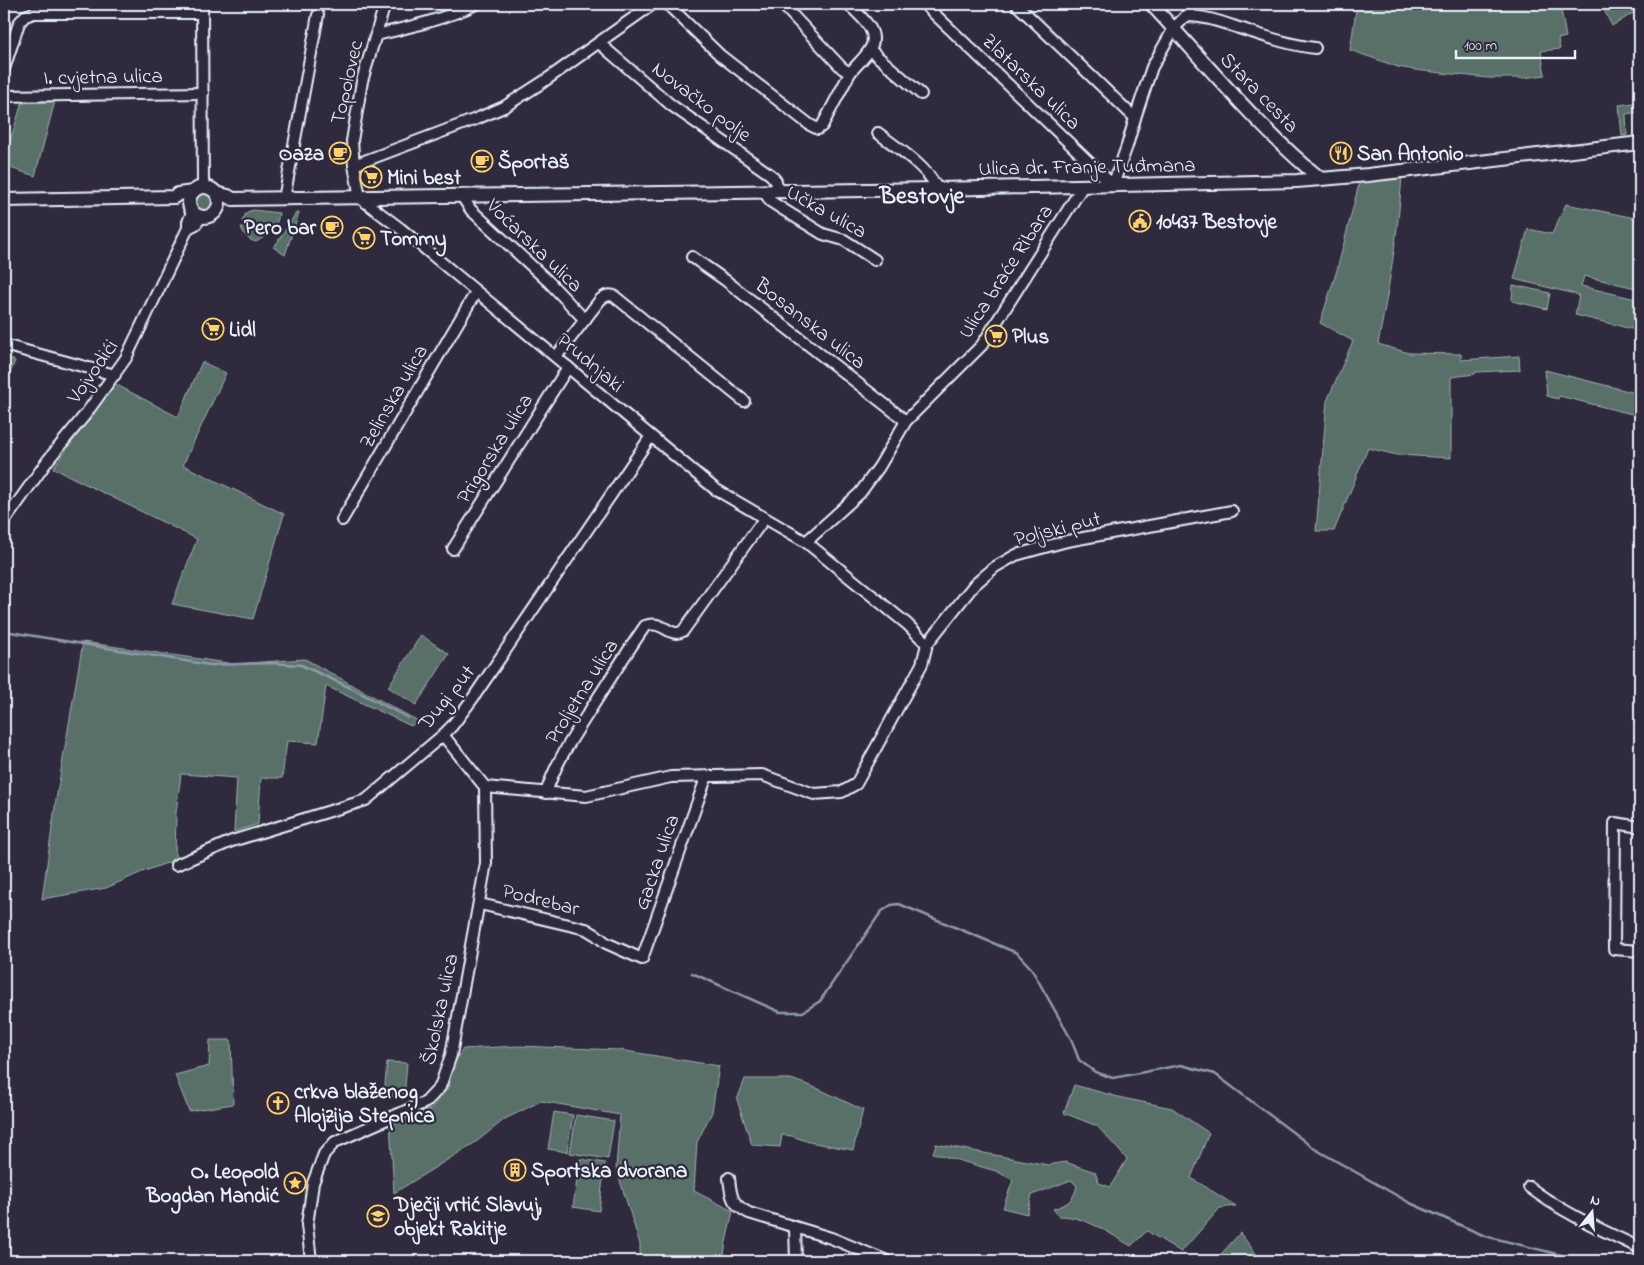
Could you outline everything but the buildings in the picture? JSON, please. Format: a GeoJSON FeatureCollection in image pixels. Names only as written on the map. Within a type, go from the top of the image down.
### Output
{"type":"FeatureCollection","features":[{"type":"Feature","properties":{"kind":"main road","name":"Stara cesta"},"geometry":{"type":"LineString","coordinates":[[1151,4],[1268,130],[1299,161],[1321,179]]}},
{"type":"Feature","properties":{"kind":"main road","name":"Ulica dr. Franje Tuđmana"},"geometry":{"type":"LineString","coordinates":[[216,193],[233,199],[284,199],[938,189],[1321,179],[1368,176],[1640,143]]}},
{"type":"Feature","properties":{"kind":"main road"},"geometry":{"type":"LineString","coordinates":[[194,211],[189,201],[198,189]]}},
{"type":"Feature","properties":{"kind":"main road"},"geometry":{"type":"LineString","coordinates":[[4,200],[174,197],[178,194],[198,189],[212,190],[216,193],[219,201],[216,210]]}},
{"type":"Feature","properties":{"kind":"main road"},"geometry":{"type":"LineString","coordinates":[[174,197],[194,211],[210,216],[233,199]]}},
{"type":"Feature","properties":{"kind":"street","name":"Topolovec"},"geometry":{"type":"LineString","coordinates":[[360,198],[352,141],[362,81],[385,4]]}},
{"type":"Feature","properties":{"kind":"street"},"geometry":{"type":"LineString","coordinates":[[376,35],[460,12],[476,4]]}},
{"type":"Feature","properties":{"kind":"street"},"geometry":{"type":"LineString","coordinates":[[354,165],[476,119],[504,106],[543,82],[653,4]]}},
{"type":"Feature","properties":{"kind":"street"},"geometry":{"type":"LineString","coordinates":[[667,4],[721,56],[810,125],[818,129],[822,126],[850,73],[870,50],[873,35],[871,28],[848,4]]}},
{"type":"Feature","properties":{"kind":"street"},"geometry":{"type":"LineString","coordinates":[[782,4],[842,68],[850,73]]}},
{"type":"Feature","properties":{"kind":"street","name":"Zlatarska ulica"},"geometry":{"type":"LineString","coordinates":[[924,4],[1113,185]]}},
{"type":"Feature","properties":{"kind":"street"},"geometry":{"type":"LineString","coordinates":[[1113,185],[1152,66],[1174,28],[1186,16],[1193,4]]}},
{"type":"Feature","properties":{"kind":"street"},"geometry":{"type":"LineString","coordinates":[[1017,5],[1135,118]]}},
{"type":"Feature","properties":{"kind":"street"},"geometry":{"type":"LineString","coordinates":[[4,69],[19,23],[25,16],[34,13],[202,8],[203,93],[198,189]]}},
{"type":"Feature","properties":{"kind":"street"},"geometry":{"type":"LineString","coordinates":[[284,199],[318,15]]}},
{"type":"Feature","properties":{"kind":"street"},"geometry":{"type":"LineString","coordinates":[[1186,16],[1212,18],[1286,43],[1315,48]]}},
{"type":"Feature","properties":{"kind":"street","name":"Novačko polje"},"geometry":{"type":"LineString","coordinates":[[599,43],[672,105],[770,175],[776,181],[778,191]]}},
{"type":"Feature","properties":{"kind":"street"},"geometry":{"type":"LineString","coordinates":[[870,50],[921,94]]}},
{"type":"Feature","properties":{"kind":"street","name":"I. cvjetna ulica"},"geometry":{"type":"LineString","coordinates":[[4,96],[203,93]]}},
{"type":"Feature","properties":{"kind":"street"},"geometry":{"type":"LineString","coordinates":[[878,133],[932,177],[938,189]]}},
{"type":"Feature","properties":{"kind":"street","name":"Ulica braće Ribara"},"geometry":{"type":"LineString","coordinates":[[806,542],[860,493],[879,468],[906,421],[982,346],[1083,186]]}},
{"type":"Feature","properties":{"kind":"street","name":"Učka ulica"},"geometry":{"type":"LineString","coordinates":[[764,191],[770,201],[792,215],[823,234],[844,240],[876,260]]}},
{"type":"Feature","properties":{"kind":"street","name":"Voćarska ulica"},"geometry":{"type":"LineString","coordinates":[[461,195],[471,210],[549,282],[585,320]]}},
{"type":"Feature","properties":{"kind":"street","name":"Prudnjaki"},"geometry":{"type":"LineString","coordinates":[[360,198],[401,229],[715,489],[806,542]]}},
{"type":"Feature","properties":{"kind":"street","name":"Vojvodići"},"geometry":{"type":"LineString","coordinates":[[4,522],[48,460],[75,428],[114,375],[136,340],[194,211]]}},
{"type":"Feature","properties":{"kind":"street","name":"Bosanska ulica"},"geometry":{"type":"LineString","coordinates":[[692,257],[726,280],[906,421]]}},
{"type":"Feature","properties":{"kind":"street","name":"Zelinska ulica"},"geometry":{"type":"LineString","coordinates":[[342,520],[476,292]]}},
{"type":"Feature","properties":{"kind":"street"},"geometry":{"type":"LineString","coordinates":[[556,357],[605,295],[614,296],[744,401]]}},
{"type":"Feature","properties":{"kind":"street"},"geometry":{"type":"LineString","coordinates":[[4,345],[114,375]]}},
{"type":"Feature","properties":{"kind":"street","name":"Prigorska ulica"},"geometry":{"type":"LineString","coordinates":[[453,549],[568,367]]}},
{"type":"Feature","properties":{"kind":"street","name":"Dugi put"},"geometry":{"type":"LineString","coordinates":[[176,865],[232,841],[366,800],[443,735],[473,698],[650,436]]}},
{"type":"Feature","properties":{"kind":"street","name":"Poljski put"},"geometry":{"type":"LineString","coordinates":[[927,644],[974,585],[995,567],[1016,555],[1067,541],[1232,511]]}},
{"type":"Feature","properties":{"kind":"street","name":"Proljetna ulica"},"geometry":{"type":"LineString","coordinates":[[546,793],[551,776],[564,752],[621,660],[645,626],[653,623],[673,633],[683,632],[764,519]]}},
{"type":"Feature","properties":{"kind":"street"},"geometry":{"type":"LineString","coordinates":[[443,735],[485,787],[586,796],[671,777],[762,776],[814,794],[842,792],[852,788],[856,784],[922,664],[927,644],[907,624],[806,542]]}},
{"type":"Feature","properties":{"kind":"street","name":"Gacka ulica"},"geometry":{"type":"LineString","coordinates":[[642,959],[706,778]]}},
{"type":"Feature","properties":{"kind":"street","name":"Podrebar"},"geometry":{"type":"LineString","coordinates":[[485,787],[486,863],[480,904],[586,929],[606,943],[642,959]]}},
{"type":"Feature","properties":{"kind":"street"},"geometry":{"type":"LineString","coordinates":[[1640,826],[1615,823],[1614,940],[1614,949],[1640,951]]}},
{"type":"Feature","properties":{"kind":"street","name":"Školska ulica"},"geometry":{"type":"LineString","coordinates":[[311,1261],[307,1225],[309,1202],[317,1168],[324,1154],[335,1142],[426,1102],[440,1087],[451,1055],[480,904]]}},
{"type":"Feature","properties":{"kind":"street"},"geometry":{"type":"LineString","coordinates":[[729,1178],[732,1198],[738,1207],[748,1213],[831,1238],[887,1261]]}},
{"type":"Feature","properties":{"kind":"street"},"geometry":{"type":"LineString","coordinates":[[1529,1187],[1546,1200],[1576,1217],[1640,1248]]}},
{"type":"Feature","properties":{"kind":"street"},"geometry":{"type":"LineString","coordinates":[[795,1228],[796,1261]]}},
{"type":"Feature","properties":{"kind":"green space"},"geometry":{"type":"Polygon","coordinates":[[[1357,4],[1560,4],[1566,37],[1558,39],[1560,49],[1541,51],[1545,75],[1523,78],[1488,78],[1415,70],[1398,67],[1350,50],[1357,4]]]}},
{"type":"Feature","properties":{"kind":"green space"},"geometry":{"type":"Polygon","coordinates":[[[1601,4],[1640,4],[1640,9],[1612,26],[1601,4]]]}},
{"type":"Feature","properties":{"kind":"green space"},"geometry":{"type":"Polygon","coordinates":[[[55,101],[35,176],[4,166],[4,160],[22,103],[55,101]]]}},
{"type":"Feature","properties":{"kind":"green space"},"geometry":{"type":"Polygon","coordinates":[[[1640,102],[1640,112],[1626,114],[1627,135],[1622,136],[1619,105],[1640,102]]]}},
{"type":"Feature","properties":{"kind":"green space"},"geometry":{"type":"Polygon","coordinates":[[[1402,176],[1393,260],[1378,344],[1409,353],[1461,354],[1461,360],[1519,356],[1520,370],[1476,372],[1475,374],[1451,377],[1451,458],[1397,455],[1368,448],[1334,531],[1316,531],[1327,401],[1353,341],[1320,323],[1337,270],[1360,180],[1402,176]]]}},
{"type":"Feature","properties":{"kind":"green space"},"geometry":{"type":"Polygon","coordinates":[[[201,194],[207,194],[212,199],[210,208],[201,210],[196,205],[196,199],[201,194]]]}},
{"type":"Feature","properties":{"kind":"green space"},"geometry":{"type":"Polygon","coordinates":[[[1566,204],[1640,219],[1640,289],[1584,276],[1581,286],[1640,300],[1640,331],[1575,315],[1579,295],[1514,279],[1528,229],[1552,234],[1566,204]]]}},
{"type":"Feature","properties":{"kind":"green space"},"geometry":{"type":"Polygon","coordinates":[[[253,210],[279,213],[277,222],[271,230],[256,242],[247,237],[241,227],[253,228],[254,224],[242,221],[247,212],[253,210]]]}},
{"type":"Feature","properties":{"kind":"green space"},"geometry":{"type":"Polygon","coordinates":[[[296,213],[299,213],[285,255],[273,247],[296,213]]]}},
{"type":"Feature","properties":{"kind":"green space"},"geometry":{"type":"Polygon","coordinates":[[[1513,285],[1550,293],[1547,309],[1512,301],[1513,285]]]}},
{"type":"Feature","properties":{"kind":"green space"},"geometry":{"type":"Polygon","coordinates":[[[4,355],[15,361],[4,389],[4,355]]]}},
{"type":"Feature","properties":{"kind":"green space"},"geometry":{"type":"Polygon","coordinates":[[[202,362],[226,373],[183,465],[284,514],[253,619],[172,604],[197,539],[53,468],[115,384],[178,417],[202,362]]]}},
{"type":"Feature","properties":{"kind":"green space"},"geometry":{"type":"Polygon","coordinates":[[[1545,370],[1640,394],[1640,416],[1559,396],[1558,399],[1547,396],[1545,370]]]}},
{"type":"Feature","properties":{"kind":"green space"},"geometry":{"type":"Polygon","coordinates":[[[421,635],[449,654],[416,705],[388,687],[421,635]]]}},
{"type":"Feature","properties":{"kind":"green space"},"geometry":{"type":"Polygon","coordinates":[[[83,642],[234,664],[305,659],[418,721],[411,726],[326,686],[318,743],[287,741],[282,778],[261,778],[258,824],[234,832],[237,778],[181,774],[176,812],[175,860],[106,888],[42,899],[56,800],[83,642]]]}},
{"type":"Feature","properties":{"kind":"green space"},"geometry":{"type":"Polygon","coordinates":[[[210,1040],[231,1040],[233,1104],[189,1111],[175,1075],[209,1066],[210,1040]]]}},
{"type":"Feature","properties":{"kind":"green space"},"geometry":{"type":"Polygon","coordinates":[[[518,1046],[619,1050],[719,1066],[712,1112],[697,1142],[694,1191],[733,1211],[723,1261],[640,1261],[640,1244],[616,1168],[620,1115],[541,1101],[505,1119],[476,1142],[394,1193],[390,1122],[431,1109],[448,1088],[453,1065],[463,1049],[518,1046]]]}},
{"type":"Feature","properties":{"kind":"green space"},"geometry":{"type":"Polygon","coordinates":[[[387,1062],[407,1063],[404,1098],[384,1096],[387,1062]]]}},
{"type":"Feature","properties":{"kind":"green space"},"geometry":{"type":"Polygon","coordinates":[[[745,1079],[791,1079],[819,1089],[863,1110],[853,1150],[782,1135],[780,1147],[752,1145],[737,1100],[745,1079]]]}},
{"type":"Feature","properties":{"kind":"green space"},"geometry":{"type":"Polygon","coordinates":[[[1074,1085],[1122,1098],[1172,1108],[1209,1133],[1191,1178],[1236,1206],[1220,1208],[1181,1252],[1147,1231],[1131,1246],[1087,1222],[1059,1216],[1053,1209],[1072,1199],[1077,1186],[1071,1180],[1032,1195],[1027,1214],[1003,1208],[1013,1180],[996,1171],[933,1153],[936,1144],[1048,1165],[1065,1162],[1095,1172],[1099,1183],[1110,1187],[1127,1159],[1097,1126],[1064,1113],[1074,1085]]]}},
{"type":"Feature","properties":{"kind":"green space"},"geometry":{"type":"Polygon","coordinates":[[[554,1112],[573,1115],[567,1152],[548,1149],[554,1112]]]}},
{"type":"Feature","properties":{"kind":"green space"},"geometry":{"type":"Polygon","coordinates":[[[576,1115],[614,1121],[608,1159],[570,1153],[576,1115]]]}},
{"type":"Feature","properties":{"kind":"green space"},"geometry":{"type":"Polygon","coordinates":[[[580,1159],[605,1163],[599,1211],[573,1207],[580,1159]]]}},
{"type":"Feature","properties":{"kind":"green space"},"geometry":{"type":"Polygon","coordinates":[[[1240,1233],[1262,1261],[1215,1261],[1240,1233]]]}},
{"type":"Feature","properties":{"kind":"waterway"},"geometry":{"type":"LineString","coordinates":[[4,631],[210,665],[270,663],[301,665],[351,688],[408,718]]}},
{"type":"Feature","properties":{"kind":"waterway"},"geometry":{"type":"LineString","coordinates":[[692,973],[780,1012],[803,1012],[820,1001],[881,912],[891,905],[899,904],[1017,953],[1031,968],[1071,1039],[1079,1060],[1095,1072],[1113,1078],[1181,1065],[1215,1074],[1315,1149],[1410,1203],[1485,1236],[1585,1261]]}},
{"type":"Feature","properties":{"kind":"place","name":"Oaza"},"geometry":{"type":"Point","coordinates":[340,153]}},
{"type":"Feature","properties":{"kind":"place","name":"San Antonio"},"geometry":{"type":"Point","coordinates":[1341,153]}},
{"type":"Feature","properties":{"kind":"place","name":"Športaš"},"geometry":{"type":"Point","coordinates":[482,161]}},
{"type":"Feature","properties":{"kind":"place","name":"Mini best"},"geometry":{"type":"Point","coordinates":[371,177]}},
{"type":"Feature","properties":{"kind":"place","name":"10437 Bestovje"},"geometry":{"type":"Point","coordinates":[1140,221]}},
{"type":"Feature","properties":{"kind":"place","name":"Pero bar"},"geometry":{"type":"Point","coordinates":[332,227]}},
{"type":"Feature","properties":{"kind":"place","name":"Tommy"},"geometry":{"type":"Point","coordinates":[364,238]}},
{"type":"Feature","properties":{"kind":"place","name":"Lidl"},"geometry":{"type":"Point","coordinates":[213,329]}},
{"type":"Feature","properties":{"kind":"place","name":"Plus"},"geometry":{"type":"Point","coordinates":[996,336]}},
{"type":"Feature","properties":{"kind":"place","name":"crkva blaženog Alojzija Stepnica"},"geometry":{"type":"Point","coordinates":[278,1103]}},
{"type":"Feature","properties":{"kind":"place","name":"Sportska dvorana"},"geometry":{"type":"Point","coordinates":[515,1170]}},
{"type":"Feature","properties":{"kind":"place","name":"O. Leopold Bogdan Mandić"},"geometry":{"type":"Point","coordinates":[295,1183]}},
{"type":"Feature","properties":{"kind":"place","name":"Dječji vrtić Slavuj, objekt Rakitje"},"geometry":{"type":"Point","coordinates":[378,1216]}},
{"type":"Feature","properties":{"kind":"district","name":"Bestovje"},"geometry":{"type":"Point","coordinates":[922,195]}}]}
